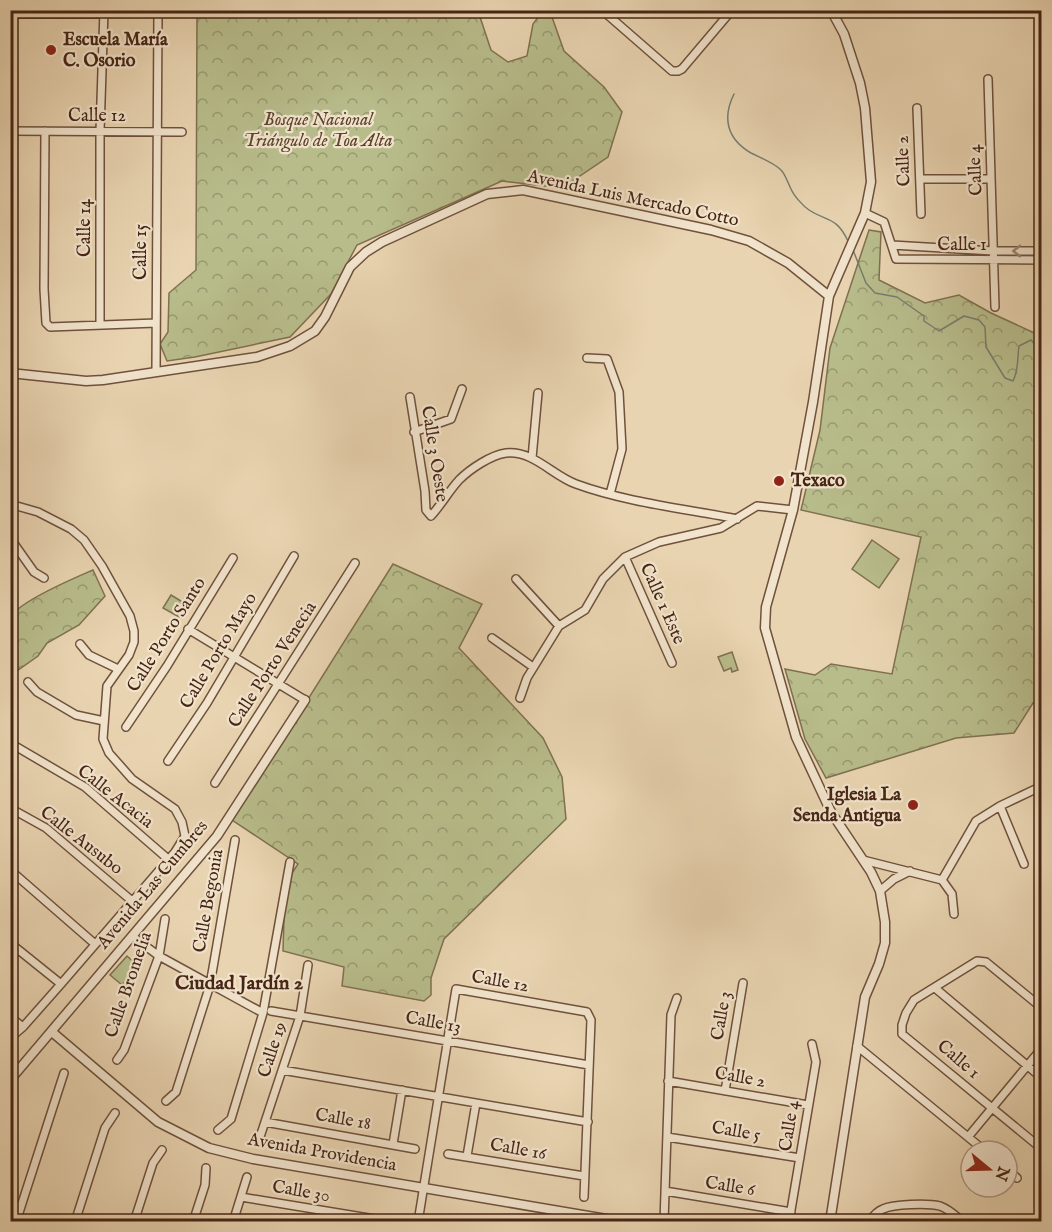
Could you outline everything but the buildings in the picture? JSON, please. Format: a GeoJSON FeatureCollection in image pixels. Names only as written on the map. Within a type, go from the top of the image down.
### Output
{"type":"FeatureCollection","features":[{"type":"Feature","properties":{"kind":"street"},"geometry":{"type":"LineString","coordinates":[[602,10],[672,71],[682,69],[730,11]]}},
{"type":"Feature","properties":{"kind":"street"},"geometry":{"type":"LineString","coordinates":[[830,1221],[865,997],[885,943],[881,895],[871,872],[831,812],[796,737],[765,628],[766,607],[793,510],[813,402],[829,296],[865,213],[871,182],[865,108],[844,33],[831,10]]}},
{"type":"Feature","properties":{"kind":"street"},"geometry":{"type":"LineString","coordinates":[[10,14],[158,11],[191,13]]}},
{"type":"Feature","properties":{"kind":"street","name":"Calle 15"},"geometry":{"type":"LineString","coordinates":[[156,372],[158,11]]}},
{"type":"Feature","properties":{"kind":"street","name":"Calle 14"},"geometry":{"type":"LineString","coordinates":[[100,325],[100,131],[104,12]]}},
{"type":"Feature","properties":{"kind":"street","name":"Calle 4"},"geometry":{"type":"LineString","coordinates":[[988,79],[995,307]]}},
{"type":"Feature","properties":{"kind":"street","name":"Calle 2"},"geometry":{"type":"LineString","coordinates":[[917,108],[921,214]]}},
{"type":"Feature","properties":{"kind":"street","name":"Calle 12"},"geometry":{"type":"LineString","coordinates":[[10,131],[182,132]]}},
{"type":"Feature","properties":{"kind":"street"},"geometry":{"type":"LineString","coordinates":[[45,131],[44,289],[46,323],[48,326],[156,323]]}},
{"type":"Feature","properties":{"kind":"street"},"geometry":{"type":"LineString","coordinates":[[920,179],[991,178]]}},
{"type":"Feature","properties":{"kind":"street","name":"Avenida Luis Mercado Cotto"},"geometry":{"type":"LineString","coordinates":[[10,373],[86,381],[258,357],[290,346],[315,331],[325,317],[350,267],[366,252],[382,242],[487,194],[523,190],[711,230],[749,241],[788,263],[829,296]]}},
{"type":"Feature","properties":{"kind":"street","name":"Calle 1"},"geometry":{"type":"LineString","coordinates":[[865,213],[878,217],[884,222],[896,259],[1041,260]]}},
{"type":"Feature","properties":{"kind":"street","name":"Calle 1"},"geometry":{"type":"LineString","coordinates":[[892,245],[993,251],[1041,251]]}},
{"type":"Feature","properties":{"kind":"street"},"geometry":{"type":"LineString","coordinates":[[587,358],[607,359],[619,392],[622,449],[610,494]]}},
{"type":"Feature","properties":{"kind":"street"},"geometry":{"type":"LineString","coordinates":[[414,432],[450,419],[462,389]]}},
{"type":"Feature","properties":{"kind":"street"},"geometry":{"type":"LineString","coordinates":[[538,393],[532,458],[574,484],[610,494],[737,519]]}},
{"type":"Feature","properties":{"kind":"street","name":"Calle 3 Oeste"},"geometry":{"type":"LineString","coordinates":[[410,397],[426,510],[430,516],[459,479],[484,462],[505,453],[515,453],[532,458]]}},
{"type":"Feature","properties":{"kind":"street"},"geometry":{"type":"LineString","coordinates":[[10,504],[38,512],[71,529],[84,540],[102,566],[130,616],[134,642],[129,656],[107,686],[103,739],[109,753],[132,779],[175,809],[182,822],[185,836],[61,984],[23,1027],[10,1038]]}},
{"type":"Feature","properties":{"kind":"street"},"geometry":{"type":"LineString","coordinates":[[520,698],[527,678],[559,626],[585,610],[603,579],[625,557],[658,542],[721,528],[757,506],[793,510]]}},
{"type":"Feature","properties":{"kind":"street"},"geometry":{"type":"LineString","coordinates":[[10,538],[34,572],[44,578]]}},
{"type":"Feature","properties":{"kind":"street","name":"Calle Porto Mayo"},"geometry":{"type":"LineString","coordinates":[[168,760],[207,703],[294,556]]}},
{"type":"Feature","properties":{"kind":"street","name":"Calle 1 Este"},"geometry":{"type":"LineString","coordinates":[[625,557],[672,663]]}},
{"type":"Feature","properties":{"kind":"street","name":"Calle Porto Santo"},"geometry":{"type":"LineString","coordinates":[[126,728],[233,558]]}},
{"type":"Feature","properties":{"kind":"street","name":"Calle Porto Venecia"},"geometry":{"type":"LineString","coordinates":[[215,783],[355,563]]}},
{"type":"Feature","properties":{"kind":"street"},"geometry":{"type":"LineString","coordinates":[[516,579],[559,626]]}},
{"type":"Feature","properties":{"kind":"street"},"geometry":{"type":"LineString","coordinates":[[188,629],[305,700]]}},
{"type":"Feature","properties":{"kind":"street"},"geometry":{"type":"LineString","coordinates":[[492,638],[533,667]]}},
{"type":"Feature","properties":{"kind":"street"},"geometry":{"type":"LineString","coordinates":[[80,644],[89,655],[118,669]]}},
{"type":"Feature","properties":{"kind":"street"},"geometry":{"type":"LineString","coordinates":[[28,682],[37,692],[76,715],[104,721]]}},
{"type":"Feature","properties":{"kind":"street","name":"Avenida Las Cumbres"},"geometry":{"type":"LineString","coordinates":[[10,1080],[217,836],[305,700]]}},
{"type":"Feature","properties":{"kind":"street","name":"Calle Acacia"},"geometry":{"type":"LineString","coordinates":[[10,743],[85,787],[168,859]]}},
{"type":"Feature","properties":{"kind":"street"},"geometry":{"type":"LineString","coordinates":[[942,880],[976,821],[1000,806],[1041,786]]}},
{"type":"Feature","properties":{"kind":"street"},"geometry":{"type":"LineString","coordinates":[[1000,806],[1024,864]]}},
{"type":"Feature","properties":{"kind":"street","name":"Calle Ausubo"},"geometry":{"type":"LineString","coordinates":[[10,808],[46,828],[132,901]]}},
{"type":"Feature","properties":{"kind":"street","name":"Calle Begonia"},"geometry":{"type":"LineString","coordinates":[[166,1101],[176,1092],[210,985],[235,840]]}},
{"type":"Feature","properties":{"kind":"street"},"geometry":{"type":"LineString","coordinates":[[863,860],[942,880],[952,894],[954,914]]}},
{"type":"Feature","properties":{"kind":"street"},"geometry":{"type":"LineString","coordinates":[[218,1130],[231,1119],[263,1013],[290,862]]}},
{"type":"Feature","properties":{"kind":"street"},"geometry":{"type":"LineString","coordinates":[[10,870],[94,944]]}},
{"type":"Feature","properties":{"kind":"street"},"geometry":{"type":"LineString","coordinates":[[881,895],[894,879],[910,871]]}},
{"type":"Feature","properties":{"kind":"street","name":"Calle Bromelia"},"geometry":{"type":"LineString","coordinates":[[117,1060],[124,1050],[159,956],[165,919]]}},
{"type":"Feature","properties":{"kind":"street"},"geometry":{"type":"LineString","coordinates":[[132,936],[159,956],[263,1013]]}},
{"type":"Feature","properties":{"kind":"street"},"geometry":{"type":"LineString","coordinates":[[10,943],[61,984]]}},
{"type":"Feature","properties":{"kind":"street"},"geometry":{"type":"LineString","coordinates":[[1041,1008],[986,962],[976,962],[935,988],[1041,1078]]}},
{"type":"Feature","properties":{"kind":"street","name":"Calle 19"},"geometry":{"type":"LineString","coordinates":[[258,1143],[300,1016],[308,965]]}},
{"type":"Feature","properties":{"kind":"street","name":"Calle 3"},"geometry":{"type":"LineString","coordinates":[[725,1090],[743,983]]}},
{"type":"Feature","properties":{"kind":"street","name":"Calle 1"},"geometry":{"type":"LineString","coordinates":[[935,988],[914,1000],[906,1013],[902,1034],[1041,1149]]}},
{"type":"Feature","properties":{"kind":"street","name":"Calle 12"},"geometry":{"type":"LineString","coordinates":[[418,1221],[456,989],[587,1012],[591,1020],[584,1197]]}},
{"type":"Feature","properties":{"kind":"street"},"geometry":{"type":"LineString","coordinates":[[664,1221],[671,1015],[677,998]]}},
{"type":"Feature","properties":{"kind":"street","name":"Calle 13"},"geometry":{"type":"LineString","coordinates":[[271,1011],[589,1065]]}},
{"type":"Feature","properties":{"kind":"street"},"geometry":{"type":"LineString","coordinates":[[10,1017],[23,1027]]}},
{"type":"Feature","properties":{"kind":"street","name":"Avenida Providencia"},"geometry":{"type":"LineString","coordinates":[[52,1032],[159,1122],[209,1148],[253,1159],[624,1221]]}},
{"type":"Feature","properties":{"kind":"street","name":"Calle 4"},"geometry":{"type":"LineString","coordinates":[[789,1221],[816,1062],[812,1044]]}},
{"type":"Feature","properties":{"kind":"street"},"geometry":{"type":"LineString","coordinates":[[857,1046],[970,1139]]}},
{"type":"Feature","properties":{"kind":"street"},"geometry":{"type":"LineString","coordinates":[[968,1137],[1041,1048]]}},
{"type":"Feature","properties":{"kind":"street"},"geometry":{"type":"LineString","coordinates":[[282,1070],[588,1122]]}},
{"type":"Feature","properties":{"kind":"street"},"geometry":{"type":"LineString","coordinates":[[13,1221],[64,1073]]}},
{"type":"Feature","properties":{"kind":"street","name":"Calle 2"},"geometry":{"type":"LineString","coordinates":[[668,1081],[808,1105]]}},
{"type":"Feature","properties":{"kind":"street"},"geometry":{"type":"LineString","coordinates":[[393,1144],[402,1090]]}},
{"type":"Feature","properties":{"kind":"street"},"geometry":{"type":"LineString","coordinates":[[467,1156],[476,1102]]}},
{"type":"Feature","properties":{"kind":"street"},"geometry":{"type":"LineString","coordinates":[[75,1221],[105,1128],[115,1113]]}},
{"type":"Feature","properties":{"kind":"street","name":"Calle 18"},"geometry":{"type":"LineString","coordinates":[[265,1122],[415,1149]]}},
{"type":"Feature","properties":{"kind":"street","name":"Calle 5"},"geometry":{"type":"LineString","coordinates":[[667,1137],[800,1158]]}},
{"type":"Feature","properties":{"kind":"street"},"geometry":{"type":"LineString","coordinates":[[134,1221],[153,1163],[162,1150]]}},
{"type":"Feature","properties":{"kind":"street","name":"Calle 16"},"geometry":{"type":"LineString","coordinates":[[448,1154],[584,1176]]}},
{"type":"Feature","properties":{"kind":"street"},"geometry":{"type":"LineString","coordinates":[[193,1221],[204,1185],[206,1168]]}},
{"type":"Feature","properties":{"kind":"street"},"geometry":{"type":"LineString","coordinates":[[233,1221],[247,1176]]}},
{"type":"Feature","properties":{"kind":"street","name":"Calle 6"},"geometry":{"type":"LineString","coordinates":[[664,1191],[791,1212]]}},
{"type":"Feature","properties":{"kind":"street","name":"Calle 30"},"geometry":{"type":"LineString","coordinates":[[241,1197],[380,1221],[393,1221]]}},
{"type":"Feature","properties":{"kind":"street"},"geometry":{"type":"LineString","coordinates":[[869,1221],[875,1214],[892,1206],[930,1205],[949,1210],[963,1221]]}},
{"type":"Feature","properties":{"kind":"green space","name":"Bosque Nacional Triángulo de Toa Alta"},"geometry":{"type":"Polygon","coordinates":[[[197,11],[478,11],[491,50],[508,62],[527,56],[533,24],[542,12],[552,17],[564,51],[604,87],[622,112],[608,157],[562,188],[502,181],[357,245],[331,294],[290,337],[167,361],[160,344],[168,332],[169,293],[196,270],[197,11]]]}},
{"type":"Feature","properties":{"kind":"green space"},"geometry":{"type":"Polygon","coordinates":[[[869,230],[881,232],[879,280],[925,303],[959,295],[1041,336],[1041,706],[1033,703],[1014,733],[956,738],[826,778],[805,739],[785,669],[815,675],[831,664],[892,674],[921,537],[801,510],[820,430],[830,348],[869,230]]]}},
{"type":"Feature","properties":{"kind":"green space"},"geometry":{"type":"Polygon","coordinates":[[[872,540],[899,559],[879,588],[852,569],[872,540]]]}},
{"type":"Feature","properties":{"kind":"green space"},"geometry":{"type":"Polygon","coordinates":[[[393,564],[482,604],[459,648],[543,738],[562,777],[566,819],[444,939],[431,978],[431,995],[424,1001],[342,986],[344,967],[283,951],[285,884],[298,864],[232,820],[393,564]]]}},
{"type":"Feature","properties":{"kind":"green space"},"geometry":{"type":"Polygon","coordinates":[[[93,570],[105,596],[79,625],[47,643],[38,656],[11,675],[9,632],[10,619],[14,613],[34,598],[93,570]]]}},
{"type":"Feature","properties":{"kind":"green space"},"geometry":{"type":"Polygon","coordinates":[[[171,595],[186,604],[179,617],[163,608],[171,595]]]}},
{"type":"Feature","properties":{"kind":"green space"},"geometry":{"type":"Polygon","coordinates":[[[732,652],[738,670],[732,672],[731,668],[724,671],[718,657],[732,652]]]}},
{"type":"Feature","properties":{"kind":"green space"},"geometry":{"type":"Polygon","coordinates":[[[127,956],[138,966],[122,985],[110,975],[127,956]]]}},
{"type":"Feature","properties":{"kind":"waterway"},"geometry":{"type":"LineString","coordinates":[[734,94],[728,111],[732,135],[751,153],[780,169],[792,192],[801,203],[809,210],[835,223],[848,241]]}},
{"type":"Feature","properties":{"kind":"waterway"},"geometry":{"type":"LineString","coordinates":[[853,250],[866,283],[875,293],[897,297],[924,316],[924,321],[939,331],[964,316],[979,320],[985,327],[986,347],[1005,378],[1013,381],[1015,377],[1019,346],[1031,340],[1042,352]]}},
{"type":"Feature","properties":{"kind":"place","name":"Escuela María C. Osorio"},"geometry":{"type":"Point","coordinates":[51,50]}},
{"type":"Feature","properties":{"kind":"place","name":"Texaco"},"geometry":{"type":"Point","coordinates":[779,481]}},
{"type":"Feature","properties":{"kind":"place","name":"Iglesia La Senda Antigua"},"geometry":{"type":"Point","coordinates":[913,805]}},
{"type":"Feature","properties":{"kind":"district","name":"Ciudad Jardín 2"},"geometry":{"type":"Point","coordinates":[239,983]}}]}
